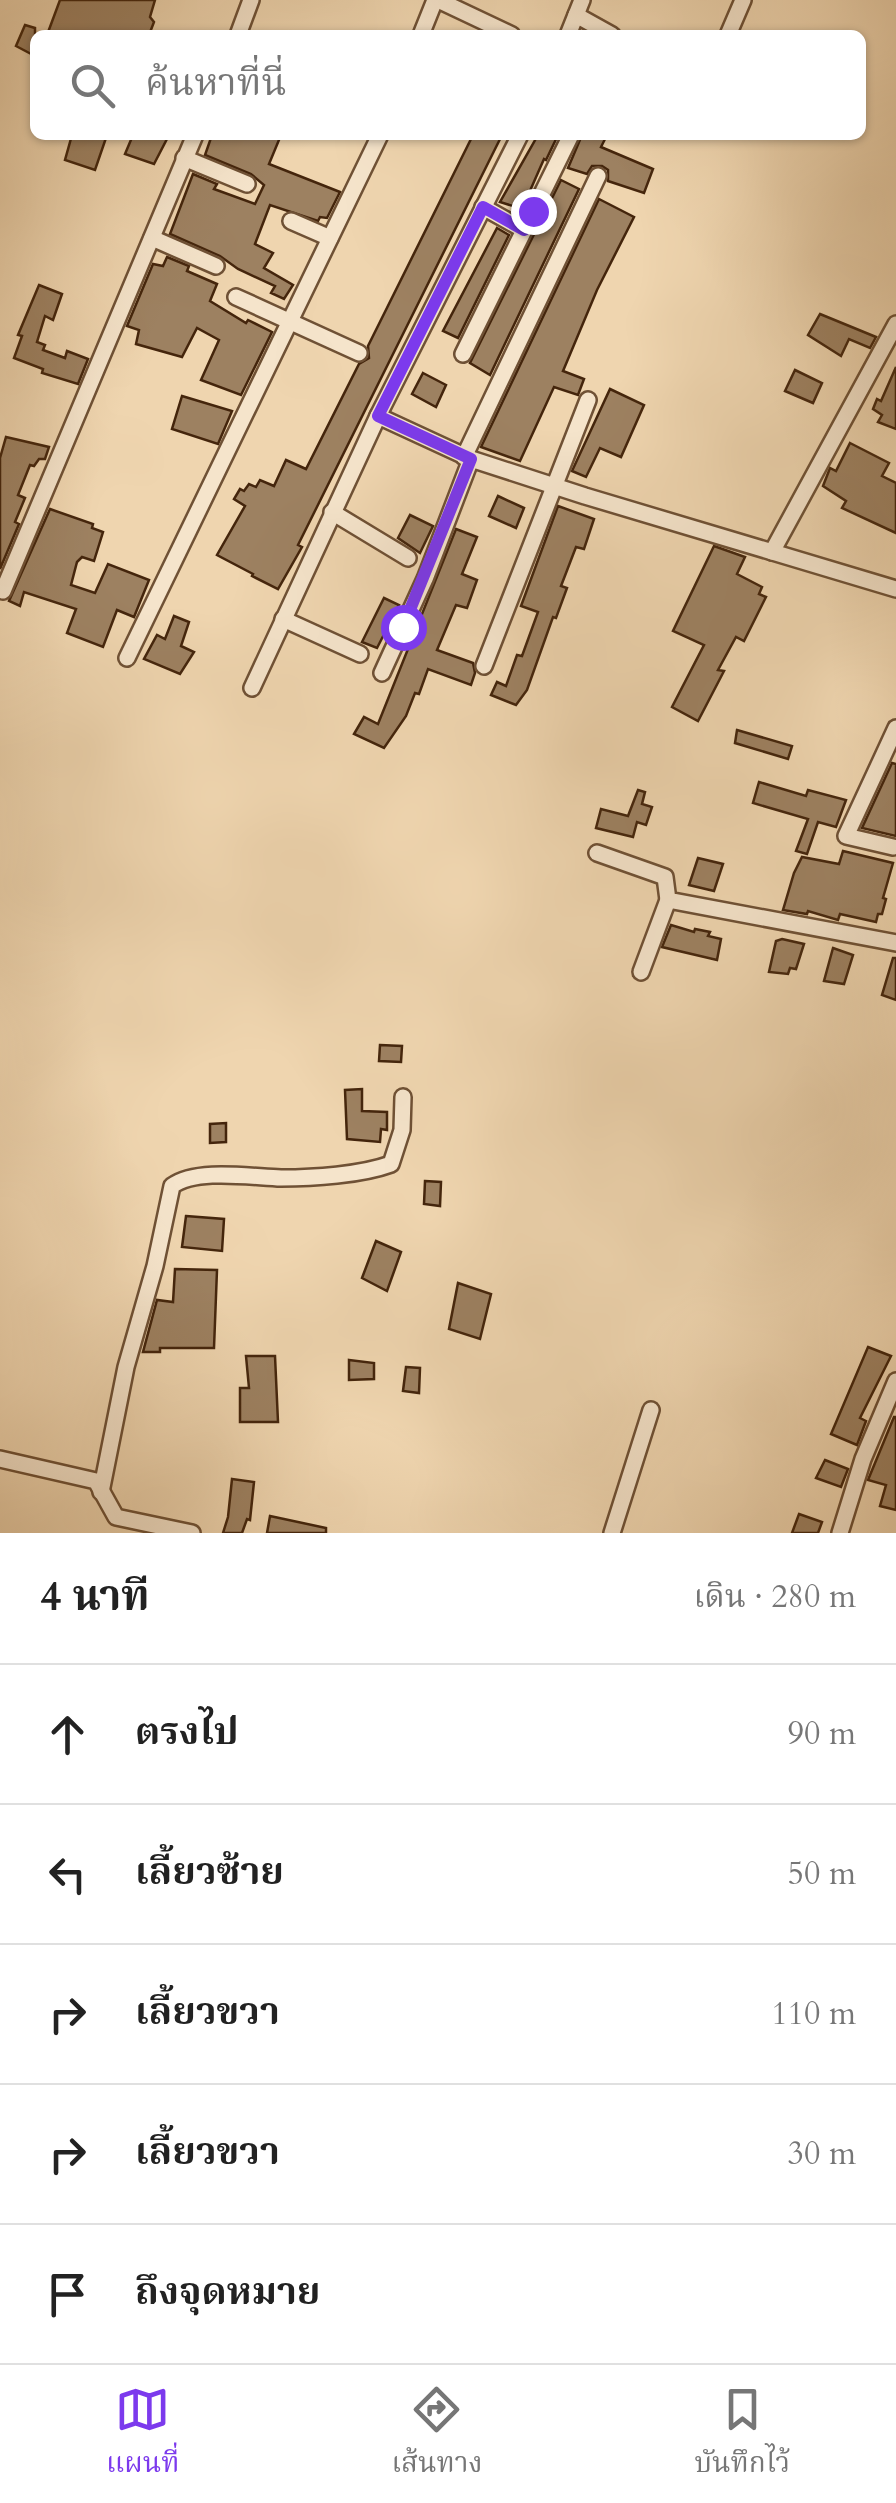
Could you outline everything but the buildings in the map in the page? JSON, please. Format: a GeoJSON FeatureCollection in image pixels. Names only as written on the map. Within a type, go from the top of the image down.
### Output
{"type":"FeatureCollection","features":[{"type":"Feature","properties":{"kind":"street"},"geometry":{"type":"LineString","coordinates":[[240,30],[251,0]]}},
{"type":"Feature","properties":{"kind":"street"},"geometry":{"type":"LineString","coordinates":[[423,30],[436,0],[501,30]]}},
{"type":"Feature","properties":{"kind":"street"},"geometry":{"type":"LineString","coordinates":[[730,30],[743,0]]}},
{"type":"Feature","properties":{"kind":"street"},"geometry":{"type":"LineString","coordinates":[[579,8],[606,30]]}},
{"type":"Feature","properties":{"kind":"street"},"geometry":{"type":"LineString","coordinates":[[3,591],[193,140]]}},
{"type":"Feature","properties":{"kind":"street"},"geometry":{"type":"LineString","coordinates":[[127,658],[378,140]]}},
{"type":"Feature","properties":{"kind":"street"},"geometry":{"type":"LineString","coordinates":[[252,688],[378,416],[517,140]]}},
{"type":"Feature","properties":{"kind":"street"},"geometry":{"type":"LineString","coordinates":[[463,354],[569,140]]}},
{"type":"Feature","properties":{"kind":"street"},"geometry":{"type":"LineString","coordinates":[[184,158],[246,184]]}},
{"type":"Feature","properties":{"kind":"street"},"geometry":{"type":"LineString","coordinates":[[382,673],[425,578],[467,458],[598,176]]}},
{"type":"Feature","properties":{"kind":"street"},"geometry":{"type":"LineString","coordinates":[[483,207],[524,230]]}},
{"type":"Feature","properties":{"kind":"street"},"geometry":{"type":"LineString","coordinates":[[291,221],[330,238]]}},
{"type":"Feature","properties":{"kind":"street"},"geometry":{"type":"LineString","coordinates":[[152,238],[216,266]]}},
{"type":"Feature","properties":{"kind":"street"},"geometry":{"type":"LineString","coordinates":[[236,297],[359,353]]}},
{"type":"Feature","properties":{"kind":"street"},"geometry":{"type":"LineString","coordinates":[[772,552],[896,324]]}},
{"type":"Feature","properties":{"kind":"street"},"geometry":{"type":"LineString","coordinates":[[484,666],[588,400]]}},
{"type":"Feature","properties":{"kind":"street"},"geometry":{"type":"LineString","coordinates":[[378,416],[467,458],[896,588]]}},
{"type":"Feature","properties":{"kind":"street"},"geometry":{"type":"LineString","coordinates":[[332,512],[408,558]]}},
{"type":"Feature","properties":{"kind":"street"},"geometry":{"type":"LineString","coordinates":[[283,620],[360,654]]}},
{"type":"Feature","properties":{"kind":"street"},"geometry":{"type":"LineString","coordinates":[[893,847],[846,836],[896,728]]}},
{"type":"Feature","properties":{"kind":"street"},"geometry":{"type":"LineString","coordinates":[[598,853],[665,877],[668,900],[641,972]]}},
{"type":"Feature","properties":{"kind":"street"},"geometry":{"type":"LineString","coordinates":[[668,900],[896,943]]}},
{"type":"Feature","properties":{"kind":"street"},"geometry":{"type":"LineString","coordinates":[[101,1492],[126,1367],[156,1266],[172,1186],[190,1176],[284,1178],[375,1170],[391,1164],[402,1130],[403,1096]]}},
{"type":"Feature","properties":{"kind":"street"},"geometry":{"type":"LineString","coordinates":[[840,1533],[863,1459],[896,1382]]}},
{"type":"Feature","properties":{"kind":"street"},"geometry":{"type":"LineString","coordinates":[[612,1533],[651,1410]]}},
{"type":"Feature","properties":{"kind":"street"},"geometry":{"type":"LineString","coordinates":[[0,1458],[96,1482],[116,1518],[192,1533]]}},
{"type":"Feature","properties":{"kind":"route"},"geometry":{"type":"LineString","coordinates":[[403,627],[471,459],[378,416],[483,207],[524,230],[533,211]]}}]}
